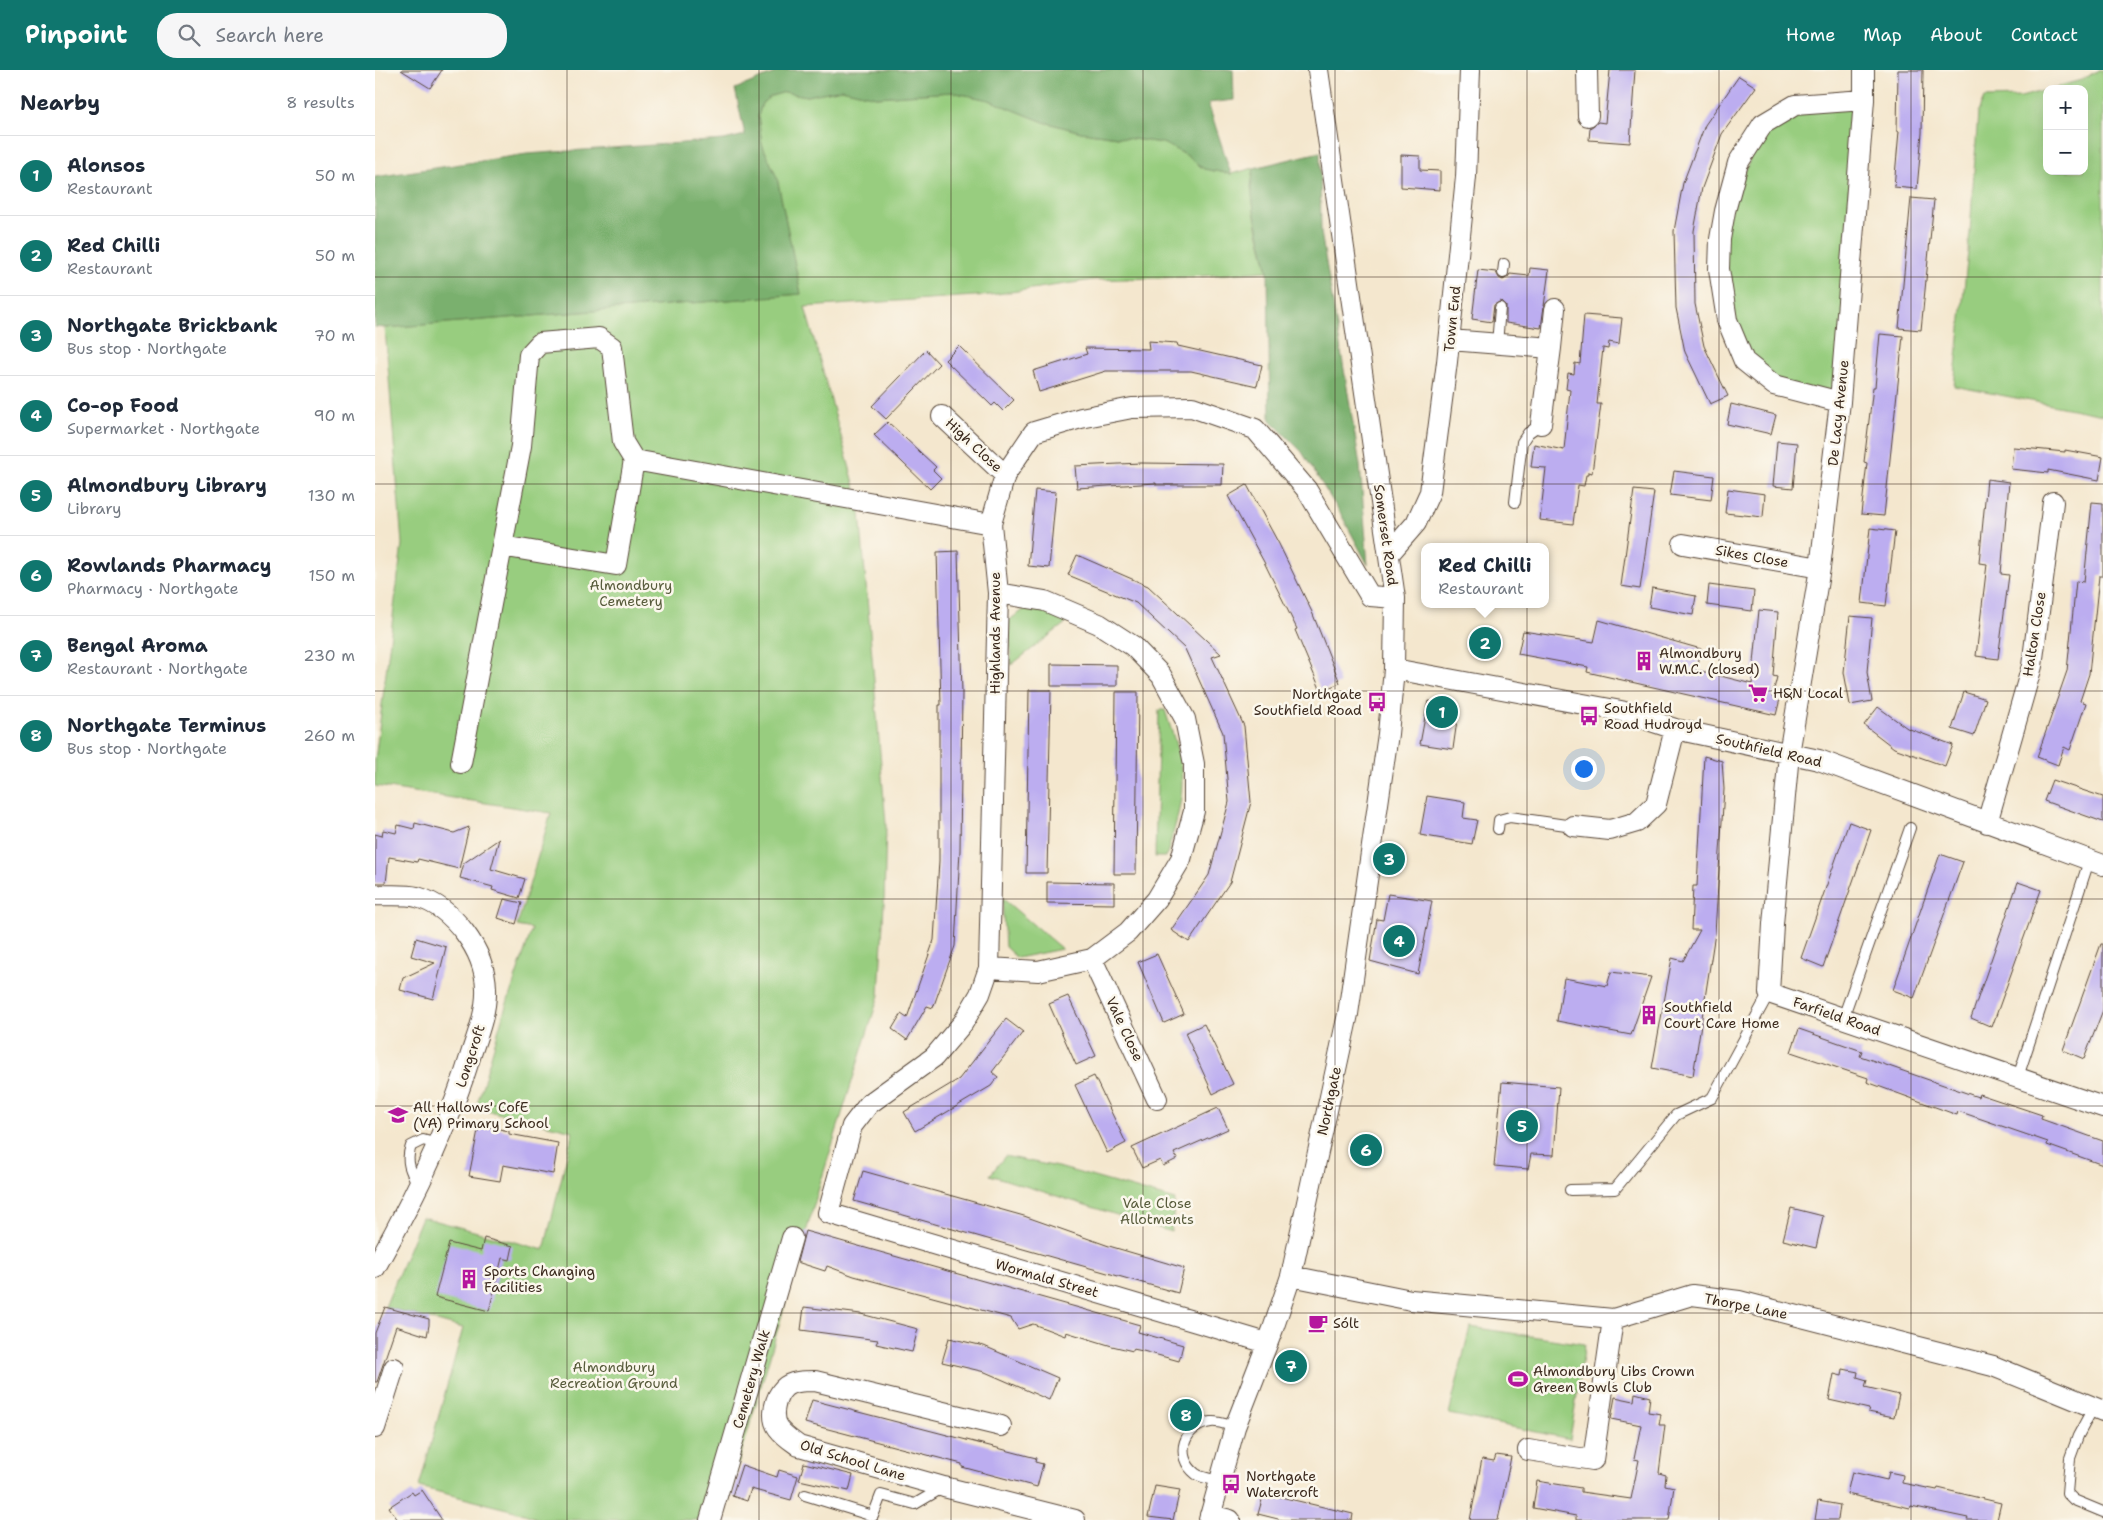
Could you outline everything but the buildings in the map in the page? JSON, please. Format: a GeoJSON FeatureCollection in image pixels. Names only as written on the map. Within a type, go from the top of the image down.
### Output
{"type":"FeatureCollection","features":[{"type":"Feature","properties":{"kind":"street","name":"Somerset Road"},"geometry":{"type":"LineString","coordinates":[[1318,70],[1368,402],[1395,598],[1394,670]]}},
{"type":"Feature","properties":{"kind":"street","name":"Town End"},"geometry":{"type":"LineString","coordinates":[[1389,554],[1416,523],[1431,492],[1450,340],[1466,176],[1470,70]]}},
{"type":"Feature","properties":{"kind":"street"},"geometry":{"type":"LineString","coordinates":[[1587,70],[1589,116]]}},
{"type":"Feature","properties":{"kind":"street","name":"De Lacy Avenue"},"geometry":{"type":"LineString","coordinates":[[1789,754],[1821,568],[1840,402],[1864,100],[1864,70]]}},
{"type":"Feature","properties":{"kind":"street"},"geometry":{"type":"LineString","coordinates":[[1840,402],[1774,385],[1744,361],[1727,320],[1719,269],[1720,239],[1725,211],[1738,163],[1763,124],[1795,105],[1864,100]]}},
{"type":"Feature","properties":{"kind":"street"},"geometry":{"type":"LineString","coordinates":[[1541,424],[1555,309]]}},
{"type":"Feature","properties":{"kind":"street"},"geometry":{"type":"LineString","coordinates":[[461,763],[502,546],[521,446],[529,355],[540,343],[599,338],[612,347],[623,442],[634,460],[616,565],[502,546]]}},
{"type":"Feature","properties":{"kind":"street"},"geometry":{"type":"LineString","coordinates":[[1450,340],[1551,348]]}},
{"type":"Feature","properties":{"kind":"street","name":"Highlands Avenue"},"geometry":{"type":"LineString","coordinates":[[827,1213],[852,1126],[869,1104],[934,1057],[963,1023],[979,994],[989,968],[998,593],[991,524],[1005,475],[1034,432],[1081,418],[1132,408],[1192,407],[1255,429],[1307,490],[1370,596],[1395,598]]}},
{"type":"Feature","properties":{"kind":"street","name":"High Close"},"geometry":{"type":"LineString","coordinates":[[942,416],[1005,475]]}},
{"type":"Feature","properties":{"kind":"street"},"geometry":{"type":"LineString","coordinates":[[634,460],[991,524]]}},
{"type":"Feature","properties":{"kind":"street","name":"Halton Close"},"geometry":{"type":"LineString","coordinates":[[1987,822],[2032,666],[2053,502]]}},
{"type":"Feature","properties":{"kind":"street","name":"Sikes Close"},"geometry":{"type":"LineString","coordinates":[[1683,544],[1821,568]]}},
{"type":"Feature","properties":{"kind":"street"},"geometry":{"type":"LineString","coordinates":[[989,968],[1038,971],[1092,959],[1128,932],[1157,899],[1181,859],[1195,811],[1195,764],[1185,719],[1161,675],[1133,646],[1099,624],[1045,601],[998,593]]}},
{"type":"Feature","properties":{"kind":"street","name":"Southfield Road"},"geometry":{"type":"LineString","coordinates":[[1394,670],[1621,712],[1675,729],[1819,760],[2096,863]]}},
{"type":"Feature","properties":{"kind":"street","name":"Northgate"},"geometry":{"type":"LineString","coordinates":[[1209,1518],[1235,1427],[1291,1276],[1348,1014],[1389,734],[1394,670]]}},
{"type":"Feature","properties":{"kind":"street"},"geometry":{"type":"LineString","coordinates":[[1573,826],[1610,830],[1637,822],[1656,804],[1675,729]]}},
{"type":"Feature","properties":{"kind":"street"},"geometry":{"type":"LineString","coordinates":[[1769,993],[1773,924],[1789,754]]}},
{"type":"Feature","properties":{"kind":"street","name":"Longcroft"},"geometry":{"type":"LineString","coordinates":[[375,895],[416,897],[447,911],[466,935],[481,963],[486,988],[483,1017],[465,1075],[419,1186],[375,1268]]}},
{"type":"Feature","properties":{"kind":"street","name":"Vale Close"},"geometry":{"type":"LineString","coordinates":[[1092,959],[1157,1099]]}},
{"type":"Feature","properties":{"kind":"street","name":"Farfield Road"},"geometry":{"type":"LineString","coordinates":[[1769,993],[2103,1107]]}},
{"type":"Feature","properties":{"kind":"street","name":"Wormald Street"},"geometry":{"type":"LineString","coordinates":[[827,1213],[1267,1343]]}},
{"type":"Feature","properties":{"kind":"street","name":"Cemetery Walk"},"geometry":{"type":"LineString","coordinates":[[710,1520],[792,1238]]}},
{"type":"Feature","properties":{"kind":"street","name":"Thorpe Lane"},"geometry":{"type":"LineString","coordinates":[[1291,1276],[1411,1300],[1613,1319],[1692,1296],[1739,1301],[1993,1366],[2098,1410]]}},
{"type":"Feature","properties":{"kind":"street"},"geometry":{"type":"LineString","coordinates":[[1528,1450],[1593,1460],[1613,1319]]}},
{"type":"Feature","properties":{"kind":"street"},"geometry":{"type":"LineString","coordinates":[[375,1428],[394,1368]]}},
{"type":"Feature","properties":{"kind":"street","name":"Old School Lane"},"geometry":{"type":"LineString","coordinates":[[1001,1426],[815,1381],[799,1382],[785,1387],[777,1399],[773,1414],[777,1427],[786,1437],[799,1446],[944,1487],[1075,1520]]}},
{"type":"Feature","properties":{"kind":"street"},"geometry":{"type":"LineString","coordinates":[[1209,1518],[1230,1520]]}},
{"type":"Feature","properties":{"kind":"lane"},"geometry":{"type":"LineString","coordinates":[[1497,344],[1500,308]]}},
{"type":"Feature","properties":{"kind":"lane"},"geometry":{"type":"LineString","coordinates":[[1515,502],[1522,442],[1528,433],[1541,424]]}},
{"type":"Feature","properties":{"kind":"lane"},"geometry":{"type":"LineString","coordinates":[[1498,829],[1499,820],[1510,817],[1573,826]]}},
{"type":"Feature","properties":{"kind":"lane"},"geometry":{"type":"LineString","coordinates":[[1843,1018],[1910,828]]}},
{"type":"Feature","properties":{"kind":"lane"},"geometry":{"type":"LineString","coordinates":[[2018,1077],[2096,863]]}},
{"type":"Feature","properties":{"kind":"lane"},"geometry":{"type":"LineString","coordinates":[[1570,1190],[1615,1189],[1677,1115],[1712,1098],[1769,993]]}},
{"type":"Feature","properties":{"kind":"lane"},"geometry":{"type":"LineString","coordinates":[[2098,1410],[2078,1436],[2070,1458],[2067,1493],[2074,1500],[2103,1512]]}},
{"type":"Feature","properties":{"kind":"lane"},"geometry":{"type":"LineString","coordinates":[[1219,1482],[1197,1475],[1187,1464],[1182,1450],[1187,1436],[1199,1425],[1213,1421],[1235,1427]]}},
{"type":"Feature","properties":{"kind":"lane"},"geometry":{"type":"LineString","coordinates":[[805,1495],[873,1516],[881,1495],[915,1504],[944,1487]]}},
{"type":"Feature","properties":{"kind":"green space"},"geometry":{"type":"Polygon","coordinates":[[[782,70],[1233,70],[1234,100],[1208,103],[1231,174],[1204,169],[1186,155],[1163,143],[1081,132],[1044,122],[989,100],[952,92],[876,97],[842,89],[807,96],[785,92],[771,96],[762,103],[758,116],[762,144],[777,178],[801,294],[385,328],[375,327],[375,177],[527,154],[724,140],[745,135],[735,89],[782,70]]]}},
{"type":"Feature","properties":{"kind":"green space"},"geometry":{"type":"Polygon","coordinates":[[[2099,70],[2103,70],[2103,415],[1954,386],[1970,232],[1978,112],[1984,98],[2021,97],[2043,91],[2043,175],[2088,175],[2088,85],[2064,85],[2081,80],[2099,70]]]}},
{"type":"Feature","properties":{"kind":"green space","name":"Almondbury Cemetery"},"geometry":{"type":"Polygon","coordinates":[[[842,89],[876,97],[952,92],[989,100],[1044,122],[1081,132],[1163,143],[1186,155],[1204,169],[1231,174],[1254,168],[1254,207],[1258,233],[1268,271],[1189,277],[1093,280],[990,295],[805,307],[859,501],[886,824],[879,995],[821,1181],[722,1520],[542,1520],[515,1511],[419,1487],[463,1328],[385,1307],[422,1217],[544,1250],[573,1131],[476,1108],[503,1015],[532,929],[517,926],[551,813],[375,786],[375,761],[402,544],[385,328],[801,294],[777,178],[762,144],[758,116],[762,103],[771,96],[785,92],[807,96],[842,89]]]}},
{"type":"Feature","properties":{"kind":"green space"},"geometry":{"type":"Polygon","coordinates":[[[1864,100],[1840,402],[1774,385],[1744,361],[1720,239],[1763,124],[1795,105],[1864,100]]]}},
{"type":"Feature","properties":{"kind":"green space"},"geometry":{"type":"Polygon","coordinates":[[[1320,152],[1321,232],[1360,465],[1368,565],[1342,516],[1302,452],[1270,420],[1268,271],[1254,211],[1251,186],[1254,168],[1320,152]]]}},
{"type":"Feature","properties":{"kind":"green space"},"geometry":{"type":"Polygon","coordinates":[[[1028,607],[1071,619],[1011,665],[1009,620],[1028,607]]]}},
{"type":"Feature","properties":{"kind":"green space"},"geometry":{"type":"Polygon","coordinates":[[[1159,710],[1165,710],[1182,773],[1179,810],[1166,857],[1155,857],[1159,710]]]}},
{"type":"Feature","properties":{"kind":"green space"},"geometry":{"type":"Polygon","coordinates":[[[1002,898],[1062,949],[1017,958],[1005,947],[1002,898]]]}},
{"type":"Feature","properties":{"kind":"green space","name":"Vale Close Allotments"},"geometry":{"type":"Polygon","coordinates":[[[1005,1156],[1062,1168],[1175,1200],[1171,1232],[990,1175],[1005,1156]]]}},
{"type":"Feature","properties":{"kind":"green space","name":"Almondbury Libs Crown Green Bowls Club"},"geometry":{"type":"Polygon","coordinates":[[[1470,1327],[1585,1344],[1570,1439],[1449,1414],[1470,1327]]]}},
{"type":"Feature","properties":{"kind":"place","name":"Red Chilli"},"geometry":{"type":"Point","coordinates":[1485,643]}},
{"type":"Feature","properties":{"kind":"place","name":"Almondbury W.M.C. (closed)"},"geometry":{"type":"Point","coordinates":[1644,661]}},
{"type":"Feature","properties":{"kind":"place","name":"H&N Local"},"geometry":{"type":"Point","coordinates":[1758,693]}},
{"type":"Feature","properties":{"kind":"place","name":"Northgate Southfield Road"},"geometry":{"type":"Point","coordinates":[1377,702]}},
{"type":"Feature","properties":{"kind":"place","name":"Alonsos"},"geometry":{"type":"Point","coordinates":[1442,712]}},
{"type":"Feature","properties":{"kind":"place","name":"Southfield Road Hudroyd"},"geometry":{"type":"Point","coordinates":[1589,716]}},
{"type":"Feature","properties":{"kind":"place","name":"Northgate Brickbank"},"geometry":{"type":"Point","coordinates":[1389,859]}},
{"type":"Feature","properties":{"kind":"place","name":"Co-op Food"},"geometry":{"type":"Point","coordinates":[1399,941]}},
{"type":"Feature","properties":{"kind":"place","name":"Southfield Court Care Home"},"geometry":{"type":"Point","coordinates":[1649,1015]}},
{"type":"Feature","properties":{"kind":"place","name":"All Hallows' CofE (VA) Primary School"},"geometry":{"type":"Point","coordinates":[398,1115]}},
{"type":"Feature","properties":{"kind":"place","name":"Almondbury Library"},"geometry":{"type":"Point","coordinates":[1522,1126]}},
{"type":"Feature","properties":{"kind":"place","name":"Rowlands Pharmacy"},"geometry":{"type":"Point","coordinates":[1366,1150]}},
{"type":"Feature","properties":{"kind":"place","name":"Sports Changing Facilities"},"geometry":{"type":"Point","coordinates":[469,1279]}},
{"type":"Feature","properties":{"kind":"place","name":"Sólt"},"geometry":{"type":"Point","coordinates":[1318,1323]}},
{"type":"Feature","properties":{"kind":"place","name":"Bengal Aroma"},"geometry":{"type":"Point","coordinates":[1291,1366]}},
{"type":"Feature","properties":{"kind":"place","name":"Almondbury Libs Crown Green Bowls Club"},"geometry":{"type":"Point","coordinates":[1518,1379]}},
{"type":"Feature","properties":{"kind":"place","name":"Northgate Terminus"},"geometry":{"type":"Point","coordinates":[1186,1415]}},
{"type":"Feature","properties":{"kind":"place","name":"Northgate Watercroft"},"geometry":{"type":"Point","coordinates":[1231,1484]}},
{"type":"Feature","properties":{"kind":"park label","name":"Almondbury Recreation Ground"},"geometry":{"type":"Point","coordinates":[614,1375]}}]}
